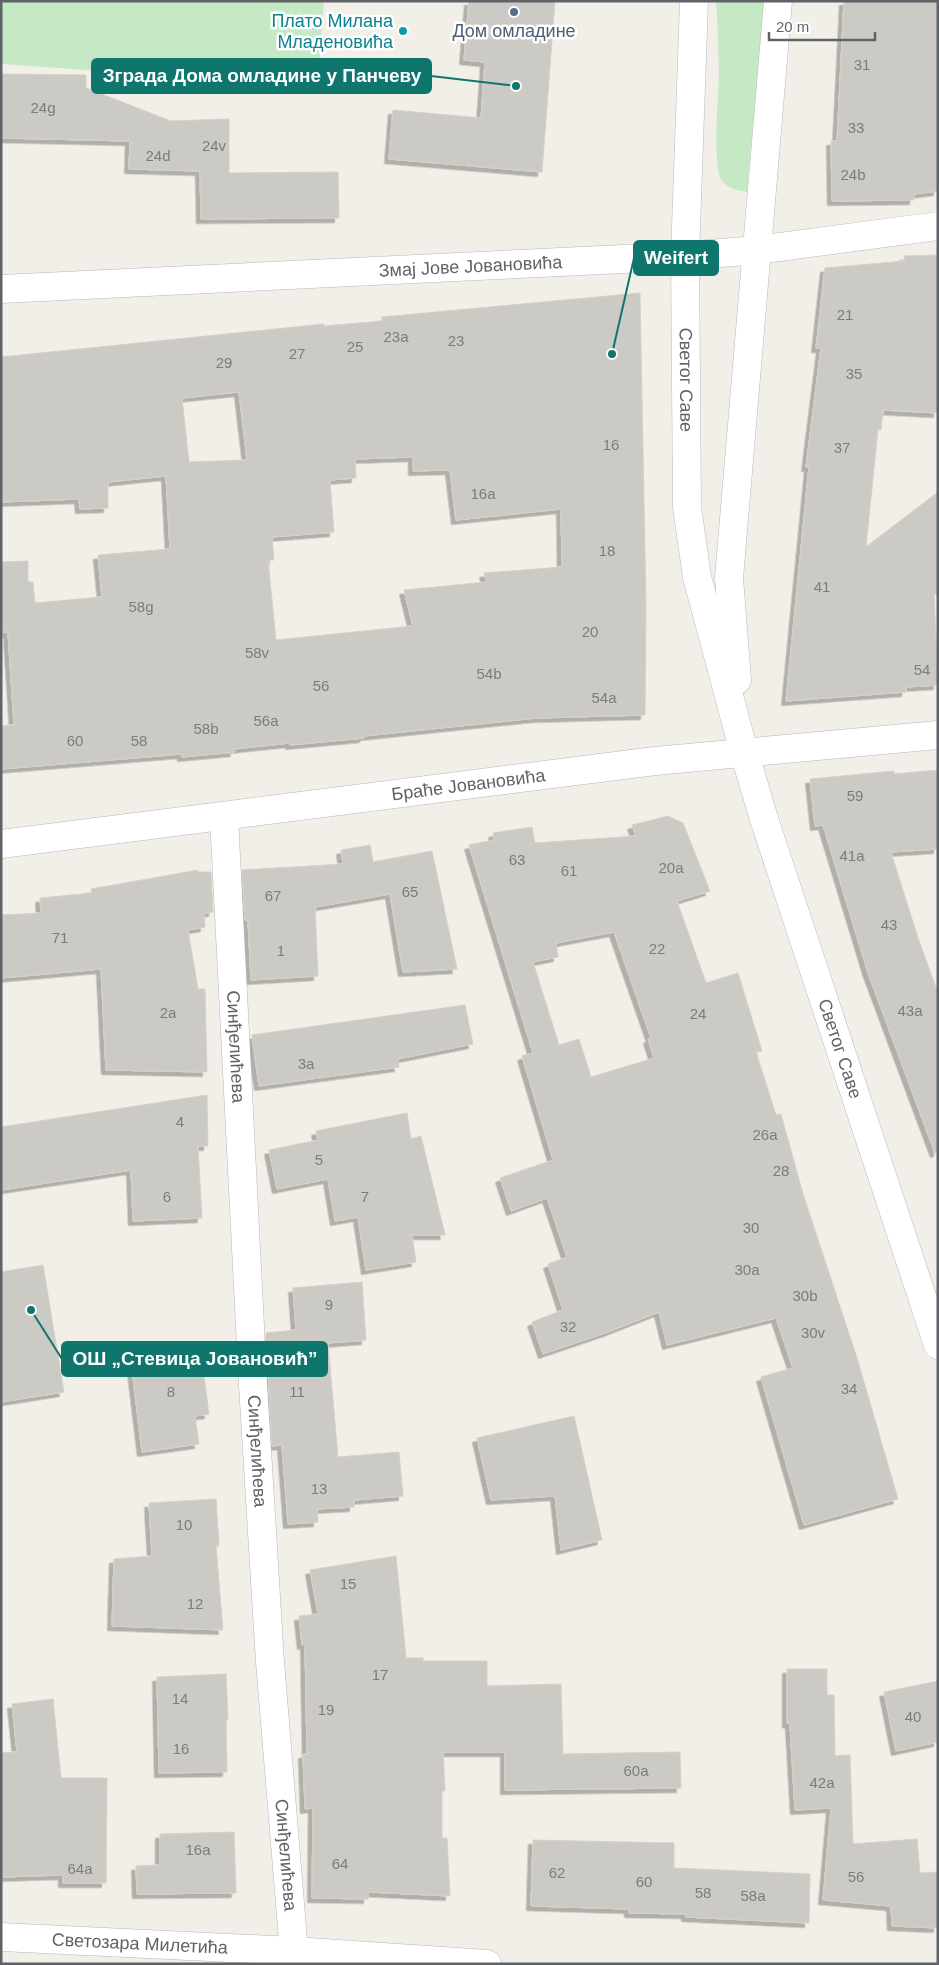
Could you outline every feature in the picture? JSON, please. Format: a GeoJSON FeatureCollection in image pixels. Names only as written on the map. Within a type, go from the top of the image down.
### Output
{"type":"FeatureCollection","features":[{"type":"Feature","properties":{"kind":"street","name":"Светог Саве"},"geometry":{"type":"LineString","coordinates":[[694,1],[684,256],[687,508],[697,578],[744,752],[938,1345]]}},
{"type":"Feature","properties":{"kind":"street","name":"Светог Саве"},"geometry":{"type":"LineString","coordinates":[[744,752],[729,578],[778,1]]}},
{"type":"Feature","properties":{"kind":"street","name":"Змај Јове Јовановића"},"geometry":{"type":"LineString","coordinates":[[1,290],[684,256],[757,250],[938,226]]}},
{"type":"Feature","properties":{"kind":"street","name":"Браће Јовановића"},"geometry":{"type":"LineString","coordinates":[[1,844],[655,761],[938,735]]}},
{"type":"Feature","properties":{"kind":"street","name":"Синђелићева"},"geometry":{"type":"LineString","coordinates":[[224,817],[252,1385],[270,1662],[295,1958]]}},
{"type":"Feature","properties":{"kind":"street","name":"Светозара Милетића"},"geometry":{"type":"LineString","coordinates":[[1,1937],[295,1958],[488,1964]]}},
{"type":"Feature","properties":{"kind":"green space"},"geometry":{"type":"Polygon","coordinates":[[[1,1],[324,1],[317,86],[1,64],[1,1]]]}},
{"type":"Feature","properties":{"kind":"green space"},"geometry":{"type":"Polygon","coordinates":[[[716,1],[764,1],[747,192],[736,190],[726,185],[721,179],[718,170],[716,143],[719,71],[716,1]]]}},
{"type":"Feature","properties":{"kind":"building"},"geometry":{"type":"Polygon","coordinates":[[[469,1],[555,1],[542,172],[389,159],[393,110],[481,118],[485,62],[464,60],[469,1]]]}},
{"type":"Feature","properties":{"kind":"building"},"geometry":{"type":"Polygon","coordinates":[[[844,1],[938,1],[938,191],[914,194],[914,200],[832,201],[831,141],[837,141],[844,1]]]}},
{"type":"Feature","properties":{"kind":"building"},"geometry":{"type":"Polygon","coordinates":[[[1,74],[86,75],[86,88],[171,121],[229,119],[229,173],[338,172],[339,218],[201,219],[200,171],[129,169],[130,141],[1,138],[1,74]]]}},
{"type":"Feature","properties":{"kind":"building"},"geometry":{"type":"Polygon","coordinates":[[[938,255],[938,413],[883,410],[881,430],[878,429],[866,547],[938,492],[938,594],[934,594],[938,685],[906,687],[906,692],[786,701],[809,467],[806,467],[821,348],[816,348],[825,268],[905,261],[904,256],[938,255]]]}},
{"type":"Feature","properties":{"kind":"building"},"geometry":{"type":"Polygon","coordinates":[[[640,293],[646,606],[645,715],[536,718],[364,736],[364,738],[234,749],[235,752],[182,757],[182,754],[1,769],[1,726],[14,725],[8,632],[1,633],[1,562],[28,561],[28,582],[33,582],[35,603],[102,597],[98,555],[170,549],[166,476],[108,482],[108,508],[80,509],[79,499],[1,502],[1,357],[324,324],[324,326],[382,321],[382,317],[640,293]],[[239,392],[182,398],[189,462],[247,460],[239,392]],[[413,457],[355,459],[356,478],[330,480],[334,532],[272,537],[274,560],[268,560],[276,640],[413,626],[404,590],[487,582],[484,573],[562,567],[561,509],[456,520],[450,470],[413,471],[413,457]]]}},
{"type":"Feature","properties":{"kind":"building"},"geometry":{"type":"Polygon","coordinates":[[[938,770],[938,849],[891,852],[918,938],[938,993],[938,1152],[935,1153],[868,973],[823,825],[815,826],[810,779],[894,771],[894,774],[938,770]]]}},
{"type":"Feature","properties":{"kind":"building"},"geometry":{"type":"Polygon","coordinates":[[[668,816],[683,823],[710,891],[677,901],[706,983],[738,973],[762,1051],[756,1052],[776,1115],[781,1114],[803,1194],[857,1358],[898,1499],[804,1525],[761,1377],[793,1368],[776,1318],[667,1345],[659,1312],[543,1354],[532,1322],[563,1310],[548,1264],[567,1257],[547,1198],[511,1211],[500,1178],[553,1160],[522,1056],[533,1053],[469,845],[494,840],[493,833],[532,827],[535,843],[636,836],[632,825],[668,816]],[[614,932],[556,943],[558,957],[533,962],[559,1045],[579,1039],[591,1077],[654,1058],[648,1039],[651,1038],[614,932]]]}},
{"type":"Feature","properties":{"kind":"building"},"geometry":{"type":"Polygon","coordinates":[[[370,845],[373,862],[432,851],[457,969],[403,972],[390,894],[315,907],[318,976],[251,980],[248,920],[245,920],[242,870],[343,864],[341,850],[370,845]]]}},
{"type":"Feature","properties":{"kind":"building"},"geometry":{"type":"Polygon","coordinates":[[[198,870],[198,872],[211,872],[213,912],[204,913],[205,927],[188,930],[198,989],[205,989],[207,1072],[106,1070],[101,969],[1,978],[1,915],[41,913],[40,898],[92,893],[91,889],[198,870]]]}},
{"type":"Feature","properties":{"kind":"building"},"geometry":{"type":"Polygon","coordinates":[[[465,1005],[473,1044],[398,1059],[399,1067],[259,1086],[252,1035],[465,1005]]]}},
{"type":"Feature","properties":{"kind":"building"},"geometry":{"type":"Polygon","coordinates":[[[207,1095],[208,1146],[198,1146],[202,1218],[133,1221],[131,1170],[1,1190],[1,1127],[207,1095]]]}},
{"type":"Feature","properties":{"kind":"building"},"geometry":{"type":"Polygon","coordinates":[[[407,1113],[411,1139],[421,1136],[445,1235],[412,1235],[416,1262],[366,1270],[358,1217],[335,1221],[328,1179],[277,1189],[269,1150],[318,1140],[316,1131],[407,1113]]]}},
{"type":"Feature","properties":{"kind":"building"},"geometry":{"type":"Polygon","coordinates":[[[43,1265],[64,1392],[1,1402],[1,1272],[43,1265]]]}},
{"type":"Feature","properties":{"kind":"building"},"geometry":{"type":"Polygon","coordinates":[[[362,1282],[366,1340],[328,1343],[338,1457],[399,1452],[403,1496],[354,1500],[354,1507],[317,1509],[318,1522],[288,1524],[282,1445],[272,1446],[266,1333],[296,1330],[293,1288],[362,1282]]]}},
{"type":"Feature","properties":{"kind":"building"},"geometry":{"type":"Polygon","coordinates":[[[202,1361],[209,1414],[195,1416],[199,1444],[142,1452],[132,1369],[202,1361]]]}},
{"type":"Feature","properties":{"kind":"building"},"geometry":{"type":"Polygon","coordinates":[[[574,1416],[602,1540],[561,1550],[555,1496],[491,1500],[477,1438],[574,1416]]]}},
{"type":"Feature","properties":{"kind":"building"},"geometry":{"type":"Polygon","coordinates":[[[216,1499],[219,1546],[216,1546],[223,1630],[112,1626],[114,1559],[152,1556],[149,1503],[216,1499]]]}},
{"type":"Feature","properties":{"kind":"building"},"geometry":{"type":"Polygon","coordinates":[[[396,1556],[406,1658],[423,1658],[423,1661],[487,1661],[487,1686],[561,1684],[563,1754],[680,1752],[681,1788],[505,1790],[505,1752],[443,1752],[445,1791],[442,1791],[442,1838],[447,1838],[450,1896],[368,1892],[368,1899],[312,1898],[313,1808],[305,1809],[303,1754],[307,1754],[305,1644],[302,1645],[299,1616],[318,1614],[310,1570],[396,1556]]]}},
{"type":"Feature","properties":{"kind":"building"},"geometry":{"type":"Polygon","coordinates":[[[787,1669],[827,1669],[827,1695],[834,1695],[835,1756],[850,1755],[853,1844],[917,1839],[920,1873],[938,1872],[938,1928],[892,1926],[891,1906],[823,1900],[831,1808],[795,1810],[790,1724],[787,1723],[787,1669]]]}},
{"type":"Feature","properties":{"kind":"building"},"geometry":{"type":"Polygon","coordinates":[[[226,1674],[228,1719],[226,1720],[227,1772],[159,1773],[157,1677],[226,1674]]]}},
{"type":"Feature","properties":{"kind":"building"},"geometry":{"type":"Polygon","coordinates":[[[938,1681],[938,1742],[896,1751],[884,1692],[938,1681]]]}},
{"type":"Feature","properties":{"kind":"building"},"geometry":{"type":"Polygon","coordinates":[[[53,1699],[61,1778],[107,1778],[106,1883],[63,1883],[63,1875],[1,1877],[1,1753],[17,1752],[12,1704],[53,1699]]]}},
{"type":"Feature","properties":{"kind":"building"},"geometry":{"type":"Polygon","coordinates":[[[234,1832],[236,1893],[137,1894],[136,1866],[160,1865],[160,1834],[234,1832]]]}},
{"type":"Feature","properties":{"kind":"building"},"geometry":{"type":"Polygon","coordinates":[[[533,1840],[674,1843],[674,1868],[810,1874],[809,1923],[686,1917],[686,1914],[629,1913],[629,1909],[531,1906],[533,1840]]]}},
{"type":"Feature","properties":{"kind":"place","name":"Дом омладине"},"geometry":{"type":"Point","coordinates":[514,12]}},
{"type":"Feature","properties":{"kind":"place","name":"Плато Милана Младеновића"},"geometry":{"type":"Point","coordinates":[403,31]}},
{"type":"Feature","properties":{"kind":"place","name":"Зграда Дома омладине у Панчеву"},"geometry":{"type":"Point","coordinates":[516,86]}},
{"type":"Feature","properties":{"kind":"place","name":"Weifert"},"geometry":{"type":"Point","coordinates":[612,354]}},
{"type":"Feature","properties":{"kind":"place","name":"ОШ „Стевица Јовановић”"},"geometry":{"type":"Point","coordinates":[31,1310]}}]}
